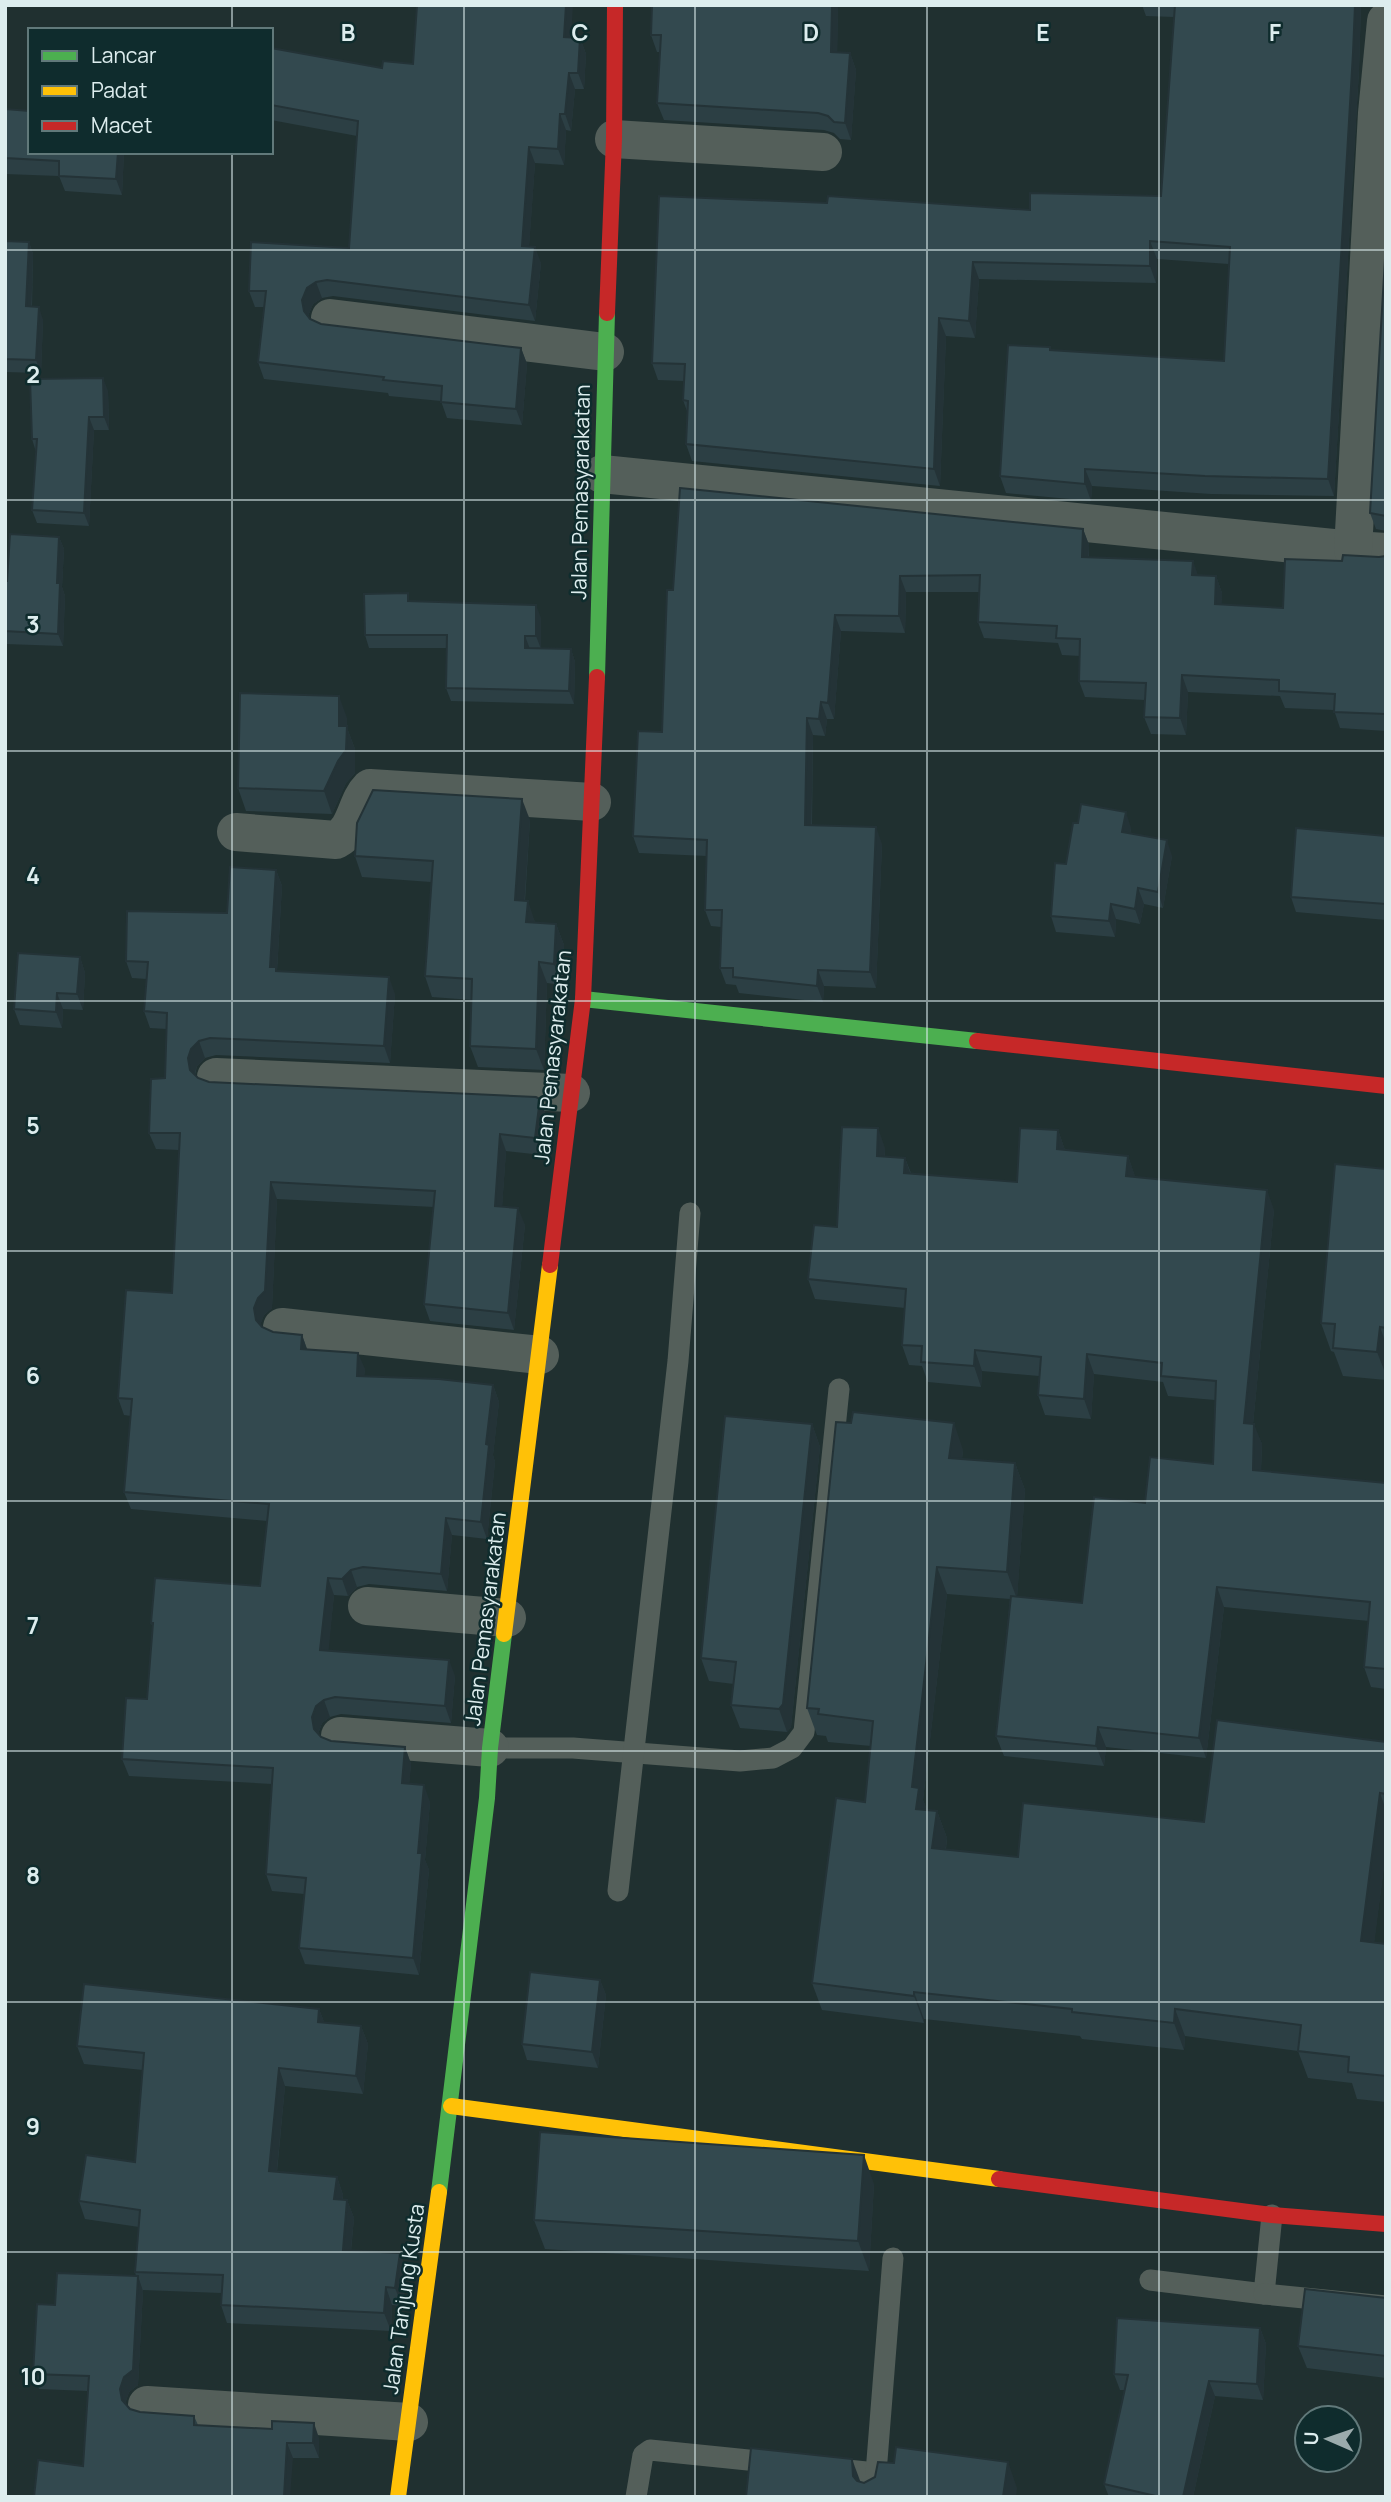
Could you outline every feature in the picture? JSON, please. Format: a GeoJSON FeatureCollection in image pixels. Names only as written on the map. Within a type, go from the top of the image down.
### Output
{"type":"FeatureCollection","features":[{"type":"Feature","properties":{"kind":"street","name":"Jalan Pemasyarakatan"},"geometry":{"type":"LineString","coordinates":[[451,2106],[487,1798],[490,1748],[583,999],[597,707],[605,352],[614,139],[615,5]]}},
{"type":"Feature","properties":{"kind":"street"},"geometry":{"type":"LineString","coordinates":[[603,474],[1370,551],[1376,126],[1386,21]]}},
{"type":"Feature","properties":{"kind":"street"},"geometry":{"type":"LineString","coordinates":[[614,139],[823,152]]}},
{"type":"Feature","properties":{"kind":"street"},"geometry":{"type":"LineString","coordinates":[[330,318],[605,352]]}},
{"type":"Feature","properties":{"kind":"street"},"geometry":{"type":"LineString","coordinates":[[236,832],[336,840],[351,826],[364,794],[370,788],[592,802]]}},
{"type":"Feature","properties":{"kind":"street"},"geometry":{"type":"LineString","coordinates":[[583,999],[1386,1086]]}},
{"type":"Feature","properties":{"kind":"street"},"geometry":{"type":"LineString","coordinates":[[216,1077],[571,1093]]}},
{"type":"Feature","properties":{"kind":"street"},"geometry":{"type":"LineString","coordinates":[[282,1327],[540,1355]]}},
{"type":"Feature","properties":{"kind":"street"},"geometry":{"type":"LineString","coordinates":[[367,1606],[507,1618]]}},
{"type":"Feature","properties":{"kind":"street"},"geometry":{"type":"LineString","coordinates":[[340,1736],[490,1748]]}},
{"type":"Feature","properties":{"kind":"street"},"geometry":{"type":"LineString","coordinates":[[451,2106],[1272,2214],[1386,2224]]}},
{"type":"Feature","properties":{"kind":"street","name":"Jalan Tanjung Kusta"},"geometry":{"type":"LineString","coordinates":[[398,2497],[451,2106]]}},
{"type":"Feature","properties":{"kind":"street"},"geometry":{"type":"LineString","coordinates":[[147,2405],[409,2422]]}},
{"type":"Feature","properties":{"kind":"lane"},"geometry":{"type":"LineString","coordinates":[[618,1891],[678,1361],[690,1213]]}},
{"type":"Feature","properties":{"kind":"lane"},"geometry":{"type":"LineString","coordinates":[[490,1748],[573,1748],[740,1761],[773,1758],[792,1748],[804,1732],[839,1389]]}},
{"type":"Feature","properties":{"kind":"lane"},"geometry":{"type":"LineString","coordinates":[[1264,2294],[1272,2214]]}},
{"type":"Feature","properties":{"kind":"lane"},"geometry":{"type":"LineString","coordinates":[[874,2497],[893,2258]]}},
{"type":"Feature","properties":{"kind":"lane"},"geometry":{"type":"LineString","coordinates":[[1150,2280],[1386,2306]]}},
{"type":"Feature","properties":{"kind":"lane"},"geometry":{"type":"LineString","coordinates":[[636,2497],[643,2455],[650,2450],[876,2473]]}},
{"type":"Feature","properties":{"kind":"building"},"geometry":{"type":"Polygon","coordinates":[[[417,5],[566,5],[564,37],[580,38],[578,73],[569,73],[565,114],[560,114],[558,149],[529,147],[522,246],[535,247],[529,305],[327,280],[316,282],[307,288],[302,300],[304,311],[310,319],[321,324],[521,348],[516,409],[441,402],[442,386],[258,362],[266,291],[249,291],[251,242],[349,248],[358,121],[273,105],[273,48],[382,68],[383,61],[413,64],[417,5]]]}},
{"type":"Feature","properties":{"kind":"building"},"geometry":{"type":"Polygon","coordinates":[[[652,5],[832,5],[831,52],[850,53],[845,123],[834,122],[828,116],[818,113],[657,103],[661,35],[651,35],[652,5]]]}},
{"type":"Feature","properties":{"kind":"building"},"geometry":{"type":"Polygon","coordinates":[[[1175,5],[1355,5],[1328,479],[1085,469],[1085,484],[1000,476],[1008,345],[1224,361],[1230,247],[1150,241],[1150,266],[973,262],[969,321],[939,318],[934,469],[686,444],[688,401],[683,400],[685,364],[652,363],[659,196],[827,203],[828,196],[1030,210],[1030,193],[1161,196],[1175,5]]]}},
{"type":"Feature","properties":{"kind":"building"},"geometry":{"type":"Polygon","coordinates":[[[5,109],[28,111],[28,154],[118,154],[116,179],[59,176],[59,161],[5,158],[5,109]]]}},
{"type":"Feature","properties":{"kind":"building"},"geometry":{"type":"Polygon","coordinates":[[[5,241],[29,242],[26,306],[39,307],[36,360],[5,359],[5,241]]]}},
{"type":"Feature","properties":{"kind":"building"},"geometry":{"type":"Polygon","coordinates":[[[1386,242],[1386,516],[1370,513],[1386,242]]]}},
{"type":"Feature","properties":{"kind":"building"},"geometry":{"type":"Polygon","coordinates":[[[103,378],[104,417],[89,417],[84,513],[32,510],[37,439],[32,439],[30,379],[103,378]]]}},
{"type":"Feature","properties":{"kind":"building"},"geometry":{"type":"Polygon","coordinates":[[[680,488],[1083,529],[1082,557],[1193,561],[1192,575],[1216,576],[1215,604],[1283,608],[1285,559],[1342,561],[1343,555],[1386,556],[1386,714],[1334,712],[1335,694],[1279,691],[1279,680],[1182,675],[1180,718],[1144,717],[1146,683],[1079,681],[1080,639],[1056,638],[1057,626],[978,622],[980,575],[900,576],[899,616],[835,615],[828,703],[821,702],[819,719],[807,718],[805,825],[876,827],[870,972],[818,970],[817,986],[733,977],[733,968],[720,968],[722,910],[705,910],[707,840],[633,836],[638,731],[662,732],[667,590],[673,590],[680,488]]]}},
{"type":"Feature","properties":{"kind":"building"},"geometry":{"type":"Polygon","coordinates":[[[10,534],[59,537],[58,634],[5,631],[5,581],[10,534]]]}},
{"type":"Feature","properties":{"kind":"building"},"geometry":{"type":"Polygon","coordinates":[[[408,593],[408,601],[536,605],[536,636],[525,636],[525,648],[571,649],[569,691],[446,688],[447,635],[365,635],[364,594],[408,593]]]}},
{"type":"Feature","properties":{"kind":"building"},"geometry":{"type":"Polygon","coordinates":[[[240,693],[339,696],[339,726],[347,726],[346,750],[324,791],[238,788],[240,693]]]}},
{"type":"Feature","properties":{"kind":"building"},"geometry":{"type":"Polygon","coordinates":[[[373,790],[522,799],[515,900],[528,901],[526,922],[556,924],[554,964],[539,962],[536,1049],[470,1046],[472,979],[425,976],[433,861],[355,856],[357,823],[373,790]]]}},
{"type":"Feature","properties":{"kind":"building"},"geometry":{"type":"Polygon","coordinates":[[[1081,804],[1126,812],[1122,832],[1167,840],[1158,892],[1138,888],[1135,909],[1111,904],[1109,921],[1051,916],[1055,863],[1066,864],[1073,823],[1078,823],[1081,804]]]}},
{"type":"Feature","properties":{"kind":"building"},"geometry":{"type":"Polygon","coordinates":[[[1296,828],[1386,836],[1386,904],[1291,897],[1296,828]]]}},
{"type":"Feature","properties":{"kind":"building"},"geometry":{"type":"Polygon","coordinates":[[[230,867],[276,870],[270,967],[276,967],[276,971],[389,977],[384,1046],[210,1038],[199,1041],[191,1049],[188,1058],[190,1070],[198,1078],[209,1082],[540,1099],[535,1138],[500,1134],[495,1206],[518,1208],[508,1313],[424,1304],[435,1191],[271,1182],[265,1291],[254,1308],[256,1320],[262,1327],[273,1332],[302,1335],[301,1349],[358,1353],[357,1376],[439,1379],[493,1385],[481,1522],[446,1518],[441,1574],[363,1567],[351,1570],[342,1579],[328,1578],[320,1650],[449,1660],[445,1706],[335,1697],[316,1706],[312,1717],[314,1729],[321,1737],[331,1741],[405,1747],[402,1783],[424,1785],[418,1853],[422,1853],[413,1958],[299,1948],[306,1878],[266,1874],[273,1768],[122,1759],[126,1698],[147,1699],[155,1578],[260,1586],[269,1504],[124,1492],[132,1399],[118,1398],[126,1290],[172,1293],[180,1133],[149,1133],[151,1079],[165,1078],[167,1013],[144,1011],[148,962],[126,961],[127,911],[227,913],[230,867]]]}},
{"type":"Feature","properties":{"kind":"building"},"geometry":{"type":"Polygon","coordinates":[[[18,953],[80,957],[77,994],[57,993],[56,1012],[14,1009],[18,953]]]}},
{"type":"Feature","properties":{"kind":"building"},"geometry":{"type":"Polygon","coordinates":[[[842,1127],[878,1128],[877,1156],[905,1158],[904,1173],[1017,1182],[1020,1128],[1058,1130],[1057,1149],[1128,1156],[1126,1176],[1267,1190],[1244,1423],[1254,1424],[1253,1470],[1386,1483],[1386,1669],[1364,1667],[1370,1602],[1217,1587],[1199,1738],[1098,1727],[1096,1746],[996,1736],[1011,1596],[1082,1603],[1094,1497],[1145,1503],[1150,1457],[1213,1464],[1216,1381],[1161,1376],[1162,1363],[1087,1354],[1084,1399],[1038,1395],[1041,1357],[975,1350],[974,1366],[921,1362],[922,1346],[902,1345],[906,1289],[808,1279],[814,1225],[837,1227],[842,1127]]]}},
{"type":"Feature","properties":{"kind":"building"},"geometry":{"type":"Polygon","coordinates":[[[1335,1164],[1386,1169],[1386,1328],[1380,1327],[1377,1352],[1333,1348],[1335,1324],[1321,1323],[1335,1164]]]}},
{"type":"Feature","properties":{"kind":"building"},"geometry":{"type":"Polygon","coordinates":[[[853,1412],[954,1423],[949,1458],[1015,1463],[1007,1572],[937,1567],[912,1787],[919,1788],[916,1809],[937,1811],[932,1848],[1018,1857],[1023,1803],[1204,1822],[1217,1720],[1386,1742],[1386,1794],[1380,1793],[1361,1941],[1386,1944],[1386,2076],[1348,2072],[1349,2057],[1298,2051],[1301,2025],[1175,2009],[1174,2023],[1072,2012],[1072,2009],[914,1992],[914,1996],[812,1983],[836,1798],[865,1802],[873,1721],[818,1714],[819,1709],[807,1708],[836,1422],[851,1423],[853,1412]]]}},
{"type":"Feature","properties":{"kind":"building"},"geometry":{"type":"Polygon","coordinates":[[[725,1416],[812,1424],[783,1704],[779,1709],[731,1705],[736,1662],[701,1658],[725,1416]]]}},
{"type":"Feature","properties":{"kind":"building"},"geometry":{"type":"Polygon","coordinates":[[[530,1972],[600,1980],[592,2052],[522,2044],[530,1972]]]}},
{"type":"Feature","properties":{"kind":"building"},"geometry":{"type":"Polygon","coordinates":[[[84,1984],[319,2009],[318,2022],[361,2026],[356,2076],[279,2068],[269,2171],[337,2177],[334,2199],[347,2200],[343,2250],[400,2253],[395,2288],[386,2287],[384,2313],[221,2305],[223,2275],[135,2272],[140,2210],[79,2201],[86,2155],[135,2162],[144,2053],[77,2046],[84,1984]]]}},
{"type":"Feature","properties":{"kind":"building"},"geometry":{"type":"Polygon","coordinates":[[[540,2132],[864,2155],[858,2241],[534,2220],[540,2132]]]}},
{"type":"Feature","properties":{"kind":"building"},"geometry":{"type":"Polygon","coordinates":[[[57,2273],[138,2276],[133,2370],[124,2377],[120,2389],[122,2400],[130,2409],[194,2416],[194,2425],[272,2429],[272,2421],[314,2423],[313,2443],[287,2443],[284,2497],[34,2497],[38,2460],[83,2466],[89,2376],[33,2374],[37,2304],[55,2305],[57,2273]]]}},
{"type":"Feature","properties":{"kind":"building"},"geometry":{"type":"Polygon","coordinates":[[[1305,2289],[1386,2298],[1386,2356],[1298,2346],[1305,2289]]]}},
{"type":"Feature","properties":{"kind":"building"},"geometry":{"type":"Polygon","coordinates":[[[1117,2318],[1260,2328],[1257,2384],[1209,2381],[1183,2497],[1160,2497],[1104,2484],[1128,2375],[1114,2374],[1117,2318]]]}},
{"type":"Feature","properties":{"kind":"building"},"geometry":{"type":"Polygon","coordinates":[[[896,2447],[1008,2462],[1003,2497],[746,2497],[751,2448],[852,2459],[853,2476],[864,2483],[875,2477],[878,2462],[894,2463],[896,2447]]]}},
{"type":"Feature","properties":{"kind":"traffic: fast"},"geometry":{"type":"LineString","coordinates":[[597,677],[607,313]]}},
{"type":"Feature","properties":{"kind":"traffic: fast"},"geometry":{"type":"LineString","coordinates":[[583,999],[977,1041]]}},
{"type":"Feature","properties":{"kind":"traffic: fast"},"geometry":{"type":"LineString","coordinates":[[439,2192],[504,1634]]}},
{"type":"Feature","properties":{"kind":"traffic: slow"},"geometry":{"type":"LineString","coordinates":[[504,1634],[550,1265]]}},
{"type":"Feature","properties":{"kind":"traffic: slow"},"geometry":{"type":"LineString","coordinates":[[451,2106],[999,2179]]}},
{"type":"Feature","properties":{"kind":"traffic: slow"},"geometry":{"type":"LineString","coordinates":[[398,2497],[439,2192]]}},
{"type":"Feature","properties":{"kind":"traffic: jam"},"geometry":{"type":"LineString","coordinates":[[607,313],[614,139],[615,5]]}},
{"type":"Feature","properties":{"kind":"traffic: jam"},"geometry":{"type":"LineString","coordinates":[[550,1265],[583,999],[597,677]]}},
{"type":"Feature","properties":{"kind":"traffic: jam"},"geometry":{"type":"LineString","coordinates":[[977,1041],[1386,1086]]}},
{"type":"Feature","properties":{"kind":"traffic: jam"},"geometry":{"type":"LineString","coordinates":[[999,2179],[1272,2215],[1386,2224]]}}]}
